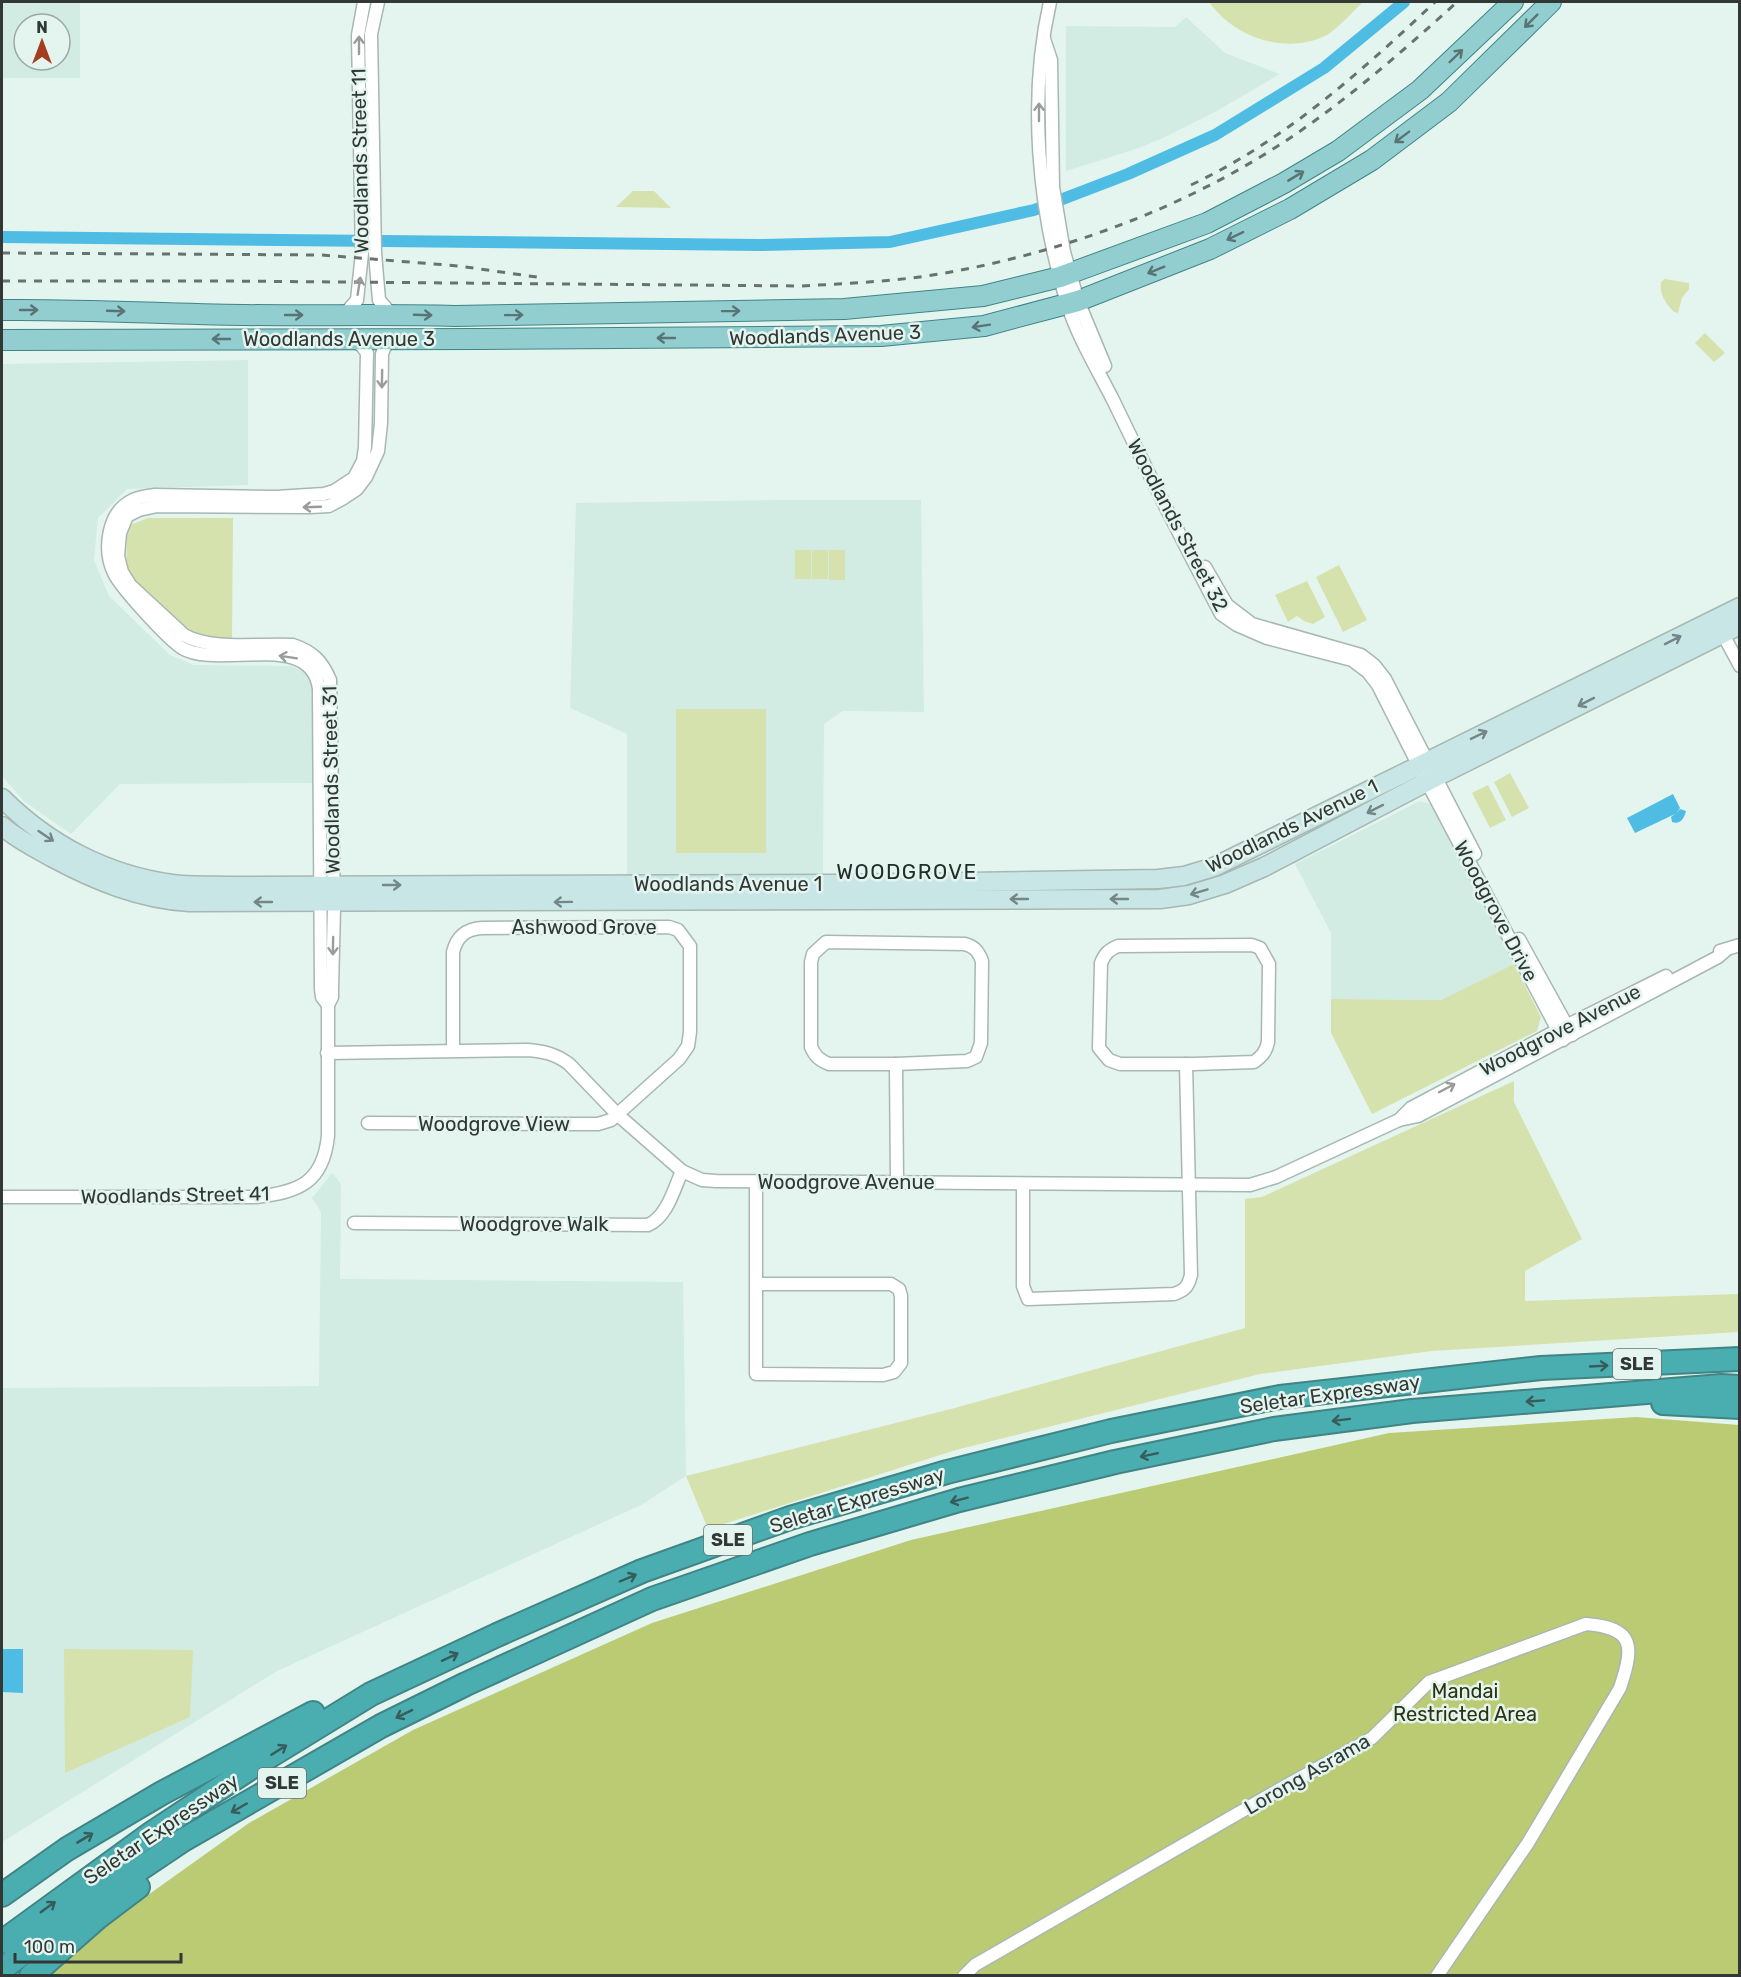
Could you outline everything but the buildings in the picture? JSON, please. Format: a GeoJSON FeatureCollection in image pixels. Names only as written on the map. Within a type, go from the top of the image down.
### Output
{"type":"FeatureCollection","features":[{"type":"Feature","properties":{"kind":"highway","name":"Seletar Expressway"},"geometry":{"type":"LineString","coordinates":[[2,1942],[152,1833],[252,1767],[371,1694],[642,1571],[790,1518],[947,1472],[1111,1431],[1280,1397],[1541,1368],[1740,1359]]}},
{"type":"Feature","properties":{"kind":"highway","name":"Seletar Expressway"},"geometry":{"type":"LineString","coordinates":[[2,1969],[101,1895],[183,1840],[381,1726],[466,1684],[652,1599],[810,1544],[959,1500],[1114,1462],[1274,1429],[1412,1411],[1740,1387]]}},
{"type":"Feature","properties":{"kind":"highway"},"geometry":{"type":"LineString","coordinates":[[1568,1399],[1740,1407]]}},
{"type":"Feature","properties":{"kind":"highway"},"geometry":{"type":"LineString","coordinates":[[2,1895],[67,1849],[162,1793],[329,1705],[371,1694]]}},
{"type":"Feature","properties":{"kind":"highway"},"geometry":{"type":"LineString","coordinates":[[31,1976],[97,1918],[155,1874],[183,1840]]}},
{"type":"Feature","properties":{"kind":"main road"},"geometry":{"type":"LineString","coordinates":[[1062,271],[1207,223],[1284,183],[1346,146],[1420,90],[1513,2]]}},
{"type":"Feature","properties":{"kind":"main road","name":"Woodlands Avenue 3"},"geometry":{"type":"LineString","coordinates":[[2,340],[393,340],[904,335],[984,326],[1073,303],[1210,249],[1310,197],[1372,160],[1449,102],[1551,2]]}},
{"type":"Feature","properties":{"kind":"main road"},"geometry":{"type":"LineString","coordinates":[[1493,21],[1487,34],[1488,42],[1496,47],[1512,41]]}},
{"type":"Feature","properties":{"kind":"main road","name":"Woodlands Avenue 3"},"geometry":{"type":"LineString","coordinates":[[2,310],[455,316],[844,309],[983,296],[1041,282],[1053,272],[1062,271]]}},
{"type":"Feature","properties":{"kind":"main road","name":"Woodlands Avenue 1"},"geometry":{"type":"LineString","coordinates":[[2,826],[23,842],[80,873],[143,896],[175,901],[200,902],[327,894],[1158,879],[1184,876],[1214,867],[1422,762],[1731,623]]}},
{"type":"Feature","properties":{"kind":"main road","name":"Woodlands Avenue 1"},"geometry":{"type":"LineString","coordinates":[[2,798],[28,823],[51,840],[82,857],[117,871],[174,884],[327,894],[1160,899],[1189,895],[1225,884],[1263,867],[1731,623]]}},
{"type":"Feature","properties":{"kind":"street","name":"Woodlands Street 11"},"geometry":{"type":"LineString","coordinates":[[364,2],[358,35],[369,253],[379,300],[392,314]]}},
{"type":"Feature","properties":{"kind":"street","name":"Woodlands Street 11"},"geometry":{"type":"LineString","coordinates":[[368,219],[371,34],[378,2]]}},
{"type":"Feature","properties":{"kind":"street","name":"Woodlands Street 32"},"geometry":{"type":"LineString","coordinates":[[1050,2],[1040,59],[1040,164],[1054,217],[1062,271],[1073,303],[1094,342],[1145,452],[1198,555],[1227,605],[1252,624],[1361,655],[1374,665],[1385,679],[1431,780]]}},
{"type":"Feature","properties":{"kind":"street","name":"Woodlands Street 11"},"geometry":{"type":"LineString","coordinates":[[344,315],[357,300],[369,253]]}},
{"type":"Feature","properties":{"kind":"street","name":"Woodlands Street 31"},"geometry":{"type":"LineString","coordinates":[[327,894],[319,689],[314,673],[304,662],[289,657],[204,654],[182,647],[124,589],[111,565],[108,545],[116,514],[131,501],[143,497],[155,495],[308,496],[334,491],[354,478],[363,461],[365,447],[367,353],[363,346],[353,340]]}},
{"type":"Feature","properties":{"kind":"street","name":"Woodlands Street 31"},"geometry":{"type":"LineString","coordinates":[[327,894],[331,689],[326,671],[315,656],[293,645],[209,644],[184,635],[130,585],[122,572],[118,556],[120,533],[127,516],[139,510],[157,506],[329,506],[350,494],[366,477],[378,452],[381,423],[382,354],[385,346],[393,340]]}},
{"type":"Feature","properties":{"kind":"street"},"geometry":{"type":"LineString","coordinates":[[1731,623],[1740,666]]}},
{"type":"Feature","properties":{"kind":"street","name":"Woodgrove Drive"},"geometry":{"type":"LineString","coordinates":[[1431,780],[1565,1033]]}},
{"type":"Feature","properties":{"kind":"street","name":"Woodlands Street 41"},"geometry":{"type":"LineString","coordinates":[[2,1197],[256,1197],[297,1188],[315,1174],[321,1167],[326,1150],[328,1005],[322,997],[327,894]]}},
{"type":"Feature","properties":{"kind":"street","name":"Ashwood Grove"},"geometry":{"type":"LineString","coordinates":[[453,1050],[453,952],[458,938],[466,932],[478,928],[669,927],[678,930],[690,946],[688,1046],[679,1059],[618,1115]]}},
{"type":"Feature","properties":{"kind":"street"},"geometry":{"type":"LineString","coordinates":[[826,942],[965,944],[979,952],[982,961],[981,1043],[976,1057],[967,1061],[896,1064],[829,1064],[814,1055],[811,1047],[811,962],[813,954],[826,942]]}},
{"type":"Feature","properties":{"kind":"street"},"geometry":{"type":"LineString","coordinates":[[1252,945],[1260,948],[1269,964],[1267,1049],[1254,1062],[1186,1065],[1120,1064],[1104,1056],[1100,1048],[1101,963],[1104,956],[1118,946],[1252,945]]}},
{"type":"Feature","properties":{"kind":"street","name":"Woodgrove Avenue"},"geometry":{"type":"LineString","coordinates":[[327,1053],[537,1050],[561,1058],[618,1115],[682,1171],[702,1180],[1250,1185],[1276,1177],[1399,1120],[1411,1107],[1740,945]]}},
{"type":"Feature","properties":{"kind":"street"},"geometry":{"type":"LineString","coordinates":[[896,1064],[897,1183]]}},
{"type":"Feature","properties":{"kind":"street"},"geometry":{"type":"LineString","coordinates":[[1023,1184],[1023,1286],[1028,1299],[1174,1294],[1184,1290],[1189,1284],[1191,1275],[1186,1065]]}},
{"type":"Feature","properties":{"kind":"street","name":"Woodgrove View"},"geometry":{"type":"LineString","coordinates":[[368,1123],[598,1124],[618,1115]]}},
{"type":"Feature","properties":{"kind":"street","name":"Woodgrove Walk"},"geometry":{"type":"LineString","coordinates":[[354,1223],[648,1225],[656,1222],[662,1215],[682,1171]]}},
{"type":"Feature","properties":{"kind":"street"},"geometry":{"type":"LineString","coordinates":[[756,1182],[756,1284],[756,1374],[883,1375],[894,1372],[901,1363],[901,1296],[899,1289],[891,1284],[756,1284]]}},
{"type":"Feature","properties":{"kind":"street","name":"Lorong Asrama"},"geometry":{"type":"LineString","coordinates":[[964,1976],[975,1965],[1372,1738],[1429,1682],[1586,1624],[1607,1626],[1620,1631],[1629,1646],[1629,1662],[1620,1688],[1528,1843],[1437,1976]]}},
{"type":"Feature","properties":{"kind":"shaded area"},"geometry":{"type":"Polygon","coordinates":[[[2,2],[80,2],[80,78],[2,78],[2,2]]]}},
{"type":"Feature","properties":{"kind":"shaded area"},"geometry":{"type":"Polygon","coordinates":[[[1186,17],[1225,53],[1280,74],[1215,112],[1163,138],[1066,171],[1066,26],[1175,27],[1186,17]]]}},
{"type":"Feature","properties":{"kind":"shaded area"},"geometry":{"type":"Polygon","coordinates":[[[248,360],[248,485],[127,489],[98,518],[94,560],[109,596],[170,655],[194,665],[292,666],[306,673],[313,687],[313,783],[120,784],[71,834],[25,802],[2,776],[2,364],[248,360]]]}},
{"type":"Feature","properties":{"kind":"shaded area"},"geometry":{"type":"Polygon","coordinates":[[[921,500],[924,712],[843,711],[824,724],[823,875],[627,875],[627,734],[570,708],[576,503],[921,500]]]}},
{"type":"Feature","properties":{"kind":"shaded area"},"geometry":{"type":"Polygon","coordinates":[[[1420,801],[1433,805],[1514,964],[1441,1000],[1331,999],[1331,933],[1295,864],[1420,801]]]}},
{"type":"Feature","properties":{"kind":"shaded area"},"geometry":{"type":"Polygon","coordinates":[[[332,1173],[341,1184],[340,1279],[683,1282],[686,1476],[641,1505],[277,1671],[2,1842],[2,1388],[319,1386],[321,1212],[312,1198],[332,1173]]]}},
{"type":"Feature","properties":{"kind":"green space"},"geometry":{"type":"Polygon","coordinates":[[[1209,2],[1363,2],[1340,25],[1325,36],[1293,44],[1277,43],[1246,33],[1232,25],[1209,2]]]}},
{"type":"Feature","properties":{"kind":"green space"},"geometry":{"type":"Polygon","coordinates":[[[633,191],[654,191],[671,208],[616,207],[633,191]]]}},
{"type":"Feature","properties":{"kind":"green space"},"geometry":{"type":"Polygon","coordinates":[[[1665,279],[1689,283],[1689,289],[1682,298],[1678,313],[1671,309],[1662,295],[1661,282],[1665,279]]]}},
{"type":"Feature","properties":{"kind":"green space"},"geometry":{"type":"Polygon","coordinates":[[[1705,333],[1725,353],[1714,362],[1695,343],[1705,333]]]}},
{"type":"Feature","properties":{"kind":"green space"},"geometry":{"type":"Polygon","coordinates":[[[148,518],[233,518],[232,639],[203,639],[191,636],[126,573],[127,533],[130,525],[148,518]]]}},
{"type":"Feature","properties":{"kind":"green space"},"geometry":{"type":"Polygon","coordinates":[[[795,550],[811,550],[811,579],[795,579],[795,550]]]}},
{"type":"Feature","properties":{"kind":"green space"},"geometry":{"type":"Polygon","coordinates":[[[812,550],[828,550],[828,579],[812,579],[812,550]]]}},
{"type":"Feature","properties":{"kind":"green space"},"geometry":{"type":"Polygon","coordinates":[[[829,550],[845,550],[845,580],[829,580],[829,550]]]}},
{"type":"Feature","properties":{"kind":"green space"},"geometry":{"type":"Polygon","coordinates":[[[1339,565],[1367,620],[1343,632],[1316,577],[1339,565]]]}},
{"type":"Feature","properties":{"kind":"green space"},"geometry":{"type":"Polygon","coordinates":[[[1307,581],[1325,617],[1313,624],[1297,616],[1288,622],[1275,595],[1307,581]]]}},
{"type":"Feature","properties":{"kind":"green space"},"geometry":{"type":"Polygon","coordinates":[[[676,709],[766,709],[766,853],[676,853],[676,709]]]}},
{"type":"Feature","properties":{"kind":"green space"},"geometry":{"type":"Polygon","coordinates":[[[1510,773],[1529,808],[1512,817],[1494,782],[1510,773]]]}},
{"type":"Feature","properties":{"kind":"green space"},"geometry":{"type":"Polygon","coordinates":[[[1488,785],[1506,820],[1490,828],[1472,793],[1488,785]]]}},
{"type":"Feature","properties":{"kind":"green space"},"geometry":{"type":"Polygon","coordinates":[[[1514,964],[1541,1017],[1537,1031],[1372,1114],[1331,1033],[1331,999],[1441,1000],[1514,964]]]}},
{"type":"Feature","properties":{"kind":"green space"},"geometry":{"type":"Polygon","coordinates":[[[1514,1081],[1514,1102],[1582,1239],[1525,1271],[1525,1301],[1739,1294],[1739,1332],[1432,1351],[1260,1374],[956,1450],[708,1529],[686,1476],[951,1409],[1245,1328],[1245,1199],[1262,1197],[1514,1081]]]}},
{"type":"Feature","properties":{"kind":"green space","name":"Mandai Restricted Area"},"geometry":{"type":"Polygon","coordinates":[[[1636,1417],[1739,1425],[1739,1975],[49,1976],[68,1952],[249,1823],[413,1730],[652,1623],[911,1540],[1389,1433],[1636,1417]]]}},
{"type":"Feature","properties":{"kind":"green space"},"geometry":{"type":"Polygon","coordinates":[[[64,1649],[193,1650],[190,1717],[65,1773],[64,1649]]]}},
{"type":"Feature","properties":{"kind":"water"},"geometry":{"type":"Polygon","coordinates":[[[1673,794],[1680,808],[1676,814],[1680,809],[1686,811],[1681,821],[1672,822],[1671,817],[1675,814],[1635,833],[1627,818],[1673,794]]]}},
{"type":"Feature","properties":{"kind":"water"},"geometry":{"type":"Polygon","coordinates":[[[2,1649],[23,1649],[23,1693],[2,1692],[2,1649]]]}},
{"type":"Feature","properties":{"kind":"waterway"},"geometry":{"type":"LineString","coordinates":[[2,237],[759,245],[890,242],[1034,210],[1128,174],[1215,135],[1324,68],[1404,2]]}},
{"type":"Feature","properties":{"kind":"railway"},"geometry":{"type":"LineString","coordinates":[[1191,185],[1258,148],[1290,126],[1350,79],[1435,2]]}},
{"type":"Feature","properties":{"kind":"railway"},"geometry":{"type":"LineString","coordinates":[[2,281],[802,286],[860,283],[956,271],[999,262],[1085,238],[1167,206],[1207,186],[1284,142],[1329,110],[1457,2]]}},
{"type":"Feature","properties":{"kind":"railway"},"geometry":{"type":"LineString","coordinates":[[2,253],[322,255],[459,266],[543,278]]}},
{"type":"Feature","properties":{"kind":"district","name":"WOODGROVE"},"geometry":{"type":"Point","coordinates":[907,871]}}]}
